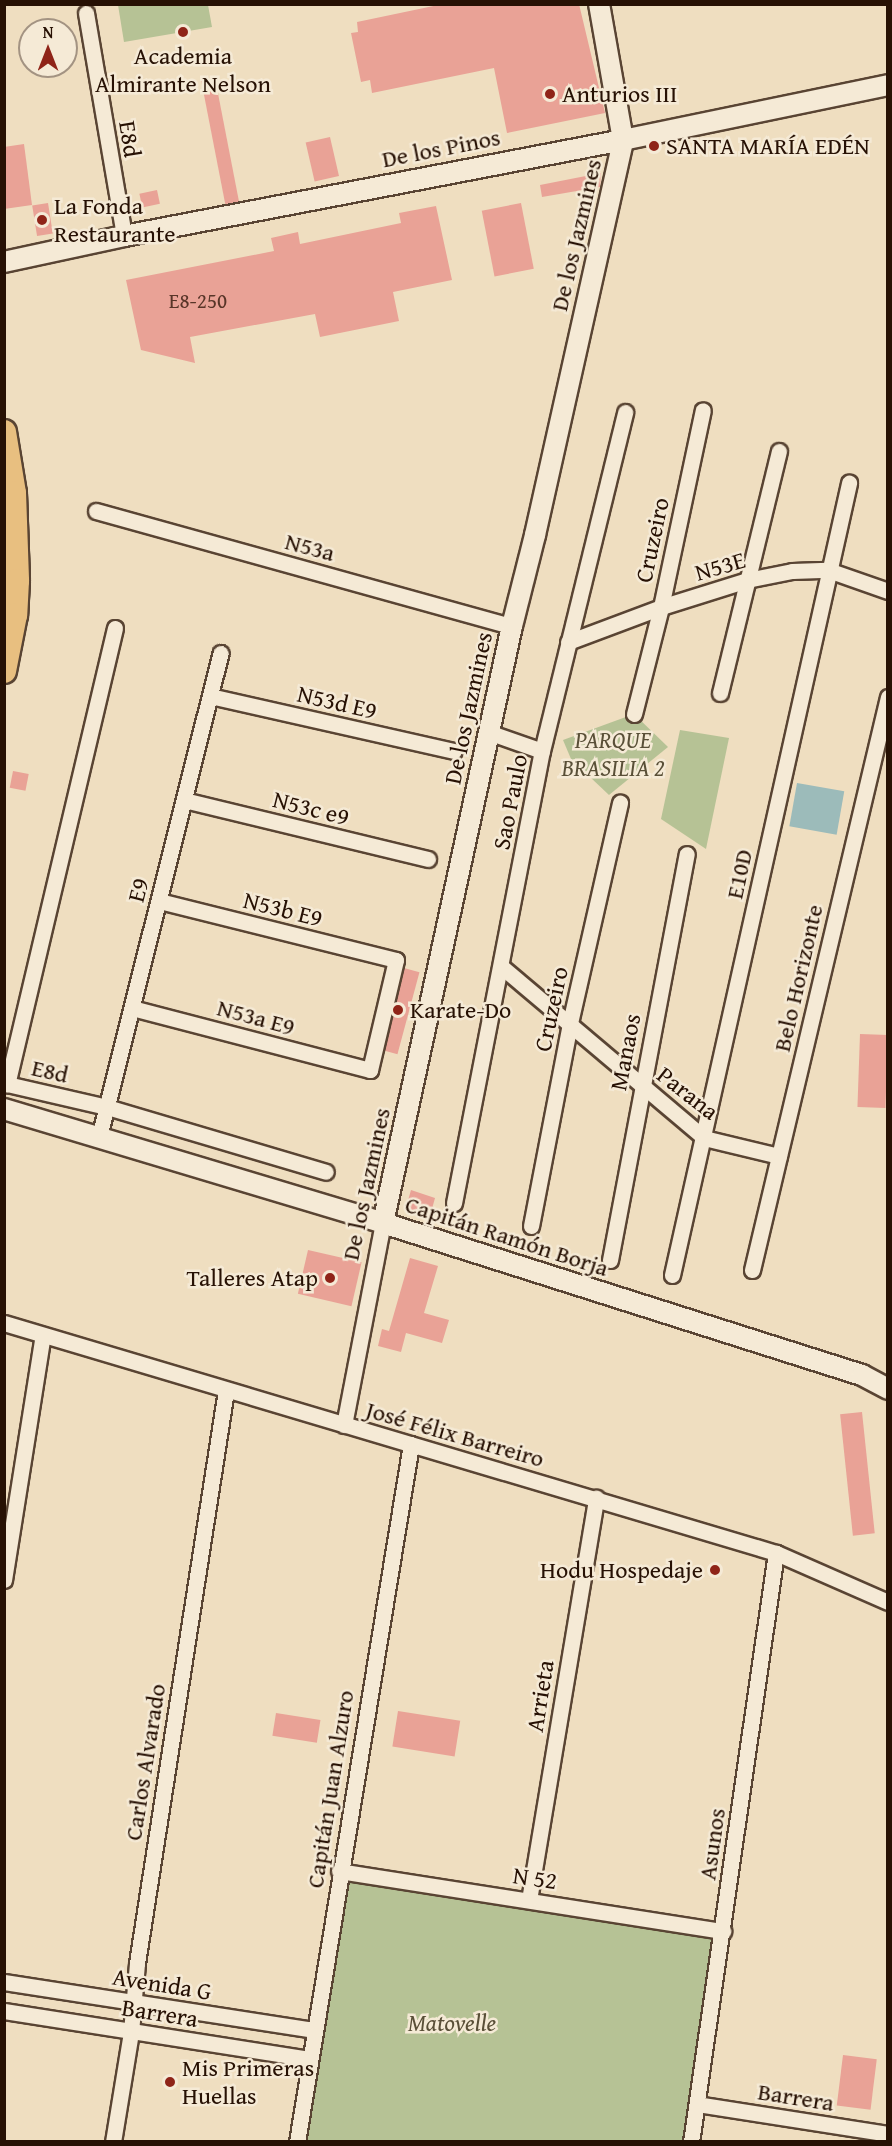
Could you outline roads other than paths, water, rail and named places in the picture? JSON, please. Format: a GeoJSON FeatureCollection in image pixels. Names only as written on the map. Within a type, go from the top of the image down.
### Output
{"type":"FeatureCollection","features":[{"type":"Feature","properties":{"kind":"main road"},"geometry":{"type":"LineString","coordinates":[[4,432],[14,494],[17,581],[15,615],[4,671]]}},
{"type":"Feature","properties":{"kind":"street","name":"De los Jazmines"},"geometry":{"type":"LineString","coordinates":[[344,1425],[382,1223],[488,732],[535,535],[623,140],[598,4]]}},
{"type":"Feature","properties":{"kind":"street","name":"E8d"},"geometry":{"type":"LineString","coordinates":[[86,13],[124,236]]}},
{"type":"Feature","properties":{"kind":"street","name":"De los Pinos"},"geometry":{"type":"LineString","coordinates":[[4,262],[124,236],[623,140],[888,85]]}},
{"type":"Feature","properties":{"kind":"street","name":"Cruzeiro"},"geometry":{"type":"LineString","coordinates":[[634,714],[661,607],[703,410]]}},
{"type":"Feature","properties":{"kind":"street","name":"Sao Paulo"},"geometry":{"type":"LineString","coordinates":[[454,1203],[502,967],[542,751],[625,412]]}},
{"type":"Feature","properties":{"kind":"street"},"geometry":{"type":"LineString","coordinates":[[720,693],[779,451]]}},
{"type":"Feature","properties":{"kind":"street","name":"E10D"},"geometry":{"type":"LineString","coordinates":[[672,1275],[849,483]]}},
{"type":"Feature","properties":{"kind":"street","name":"N53a"},"geometry":{"type":"LineString","coordinates":[[96,512],[512,626]]}},
{"type":"Feature","properties":{"kind":"street","name":"N53E"},"geometry":{"type":"LineString","coordinates":[[568,642],[661,607],[747,580],[792,571],[828,570],[888,591]]}},
{"type":"Feature","properties":{"kind":"street","name":"E8d"},"geometry":{"type":"LineString","coordinates":[[115,628],[7,1084],[106,1107],[326,1172]]}},
{"type":"Feature","properties":{"kind":"street","name":"E9"},"geometry":{"type":"LineString","coordinates":[[99,1137],[221,653]]}},
{"type":"Feature","properties":{"kind":"street","name":"N53d E9"},"geometry":{"type":"LineString","coordinates":[[210,696],[454,751]]}},
{"type":"Feature","properties":{"kind":"street","name":"Belo Horizonte"},"geometry":{"type":"LineString","coordinates":[[752,1270],[888,697]]}},
{"type":"Feature","properties":{"kind":"street"},"geometry":{"type":"LineString","coordinates":[[488,732],[542,751]]}},
{"type":"Feature","properties":{"kind":"street","name":"N53c e9"},"geometry":{"type":"LineString","coordinates":[[184,800],[428,859]]}},
{"type":"Feature","properties":{"kind":"street","name":"Cruzeiro"},"geometry":{"type":"LineString","coordinates":[[531,1226],[570,1023],[620,803]]}},
{"type":"Feature","properties":{"kind":"street","name":"Manaos"},"geometry":{"type":"LineString","coordinates":[[610,1260],[687,854]]}},
{"type":"Feature","properties":{"kind":"street","name":"N53b E9"},"geometry":{"type":"LineString","coordinates":[[159,901],[396,960],[370,1070]]}},
{"type":"Feature","properties":{"kind":"street","name":"Parana"},"geometry":{"type":"LineString","coordinates":[[502,967],[704,1138],[779,1156]]}},
{"type":"Feature","properties":{"kind":"street","name":"N53a E9"},"geometry":{"type":"LineString","coordinates":[[132,1008],[370,1070]]}},
{"type":"Feature","properties":{"kind":"street","name":"Capitán Ramón Borja"},"geometry":{"type":"LineString","coordinates":[[4,1109],[382,1223],[862,1375],[888,1389]]}},
{"type":"Feature","properties":{"kind":"street","name":"José Félix Barreiro"},"geometry":{"type":"LineString","coordinates":[[4,1323],[776,1553],[888,1602]]}},
{"type":"Feature","properties":{"kind":"street"},"geometry":{"type":"LineString","coordinates":[[4,1580],[43,1335]]}},
{"type":"Feature","properties":{"kind":"street","name":"Carlos Alvarado"},"geometry":{"type":"LineString","coordinates":[[113,2142],[131,2032],[136,1963],[226,1390]]}},
{"type":"Feature","properties":{"kind":"street","name":"Capitán Juan Alzuro"},"geometry":{"type":"LineString","coordinates":[[297,2142],[313,2030],[411,1444]]}},
{"type":"Feature","properties":{"kind":"street","name":"Arrieta"},"geometry":{"type":"LineString","coordinates":[[529,1900],[596,1498]]}},
{"type":"Feature","properties":{"kind":"street","name":"Asunos"},"geometry":{"type":"LineString","coordinates":[[692,2142],[776,1553]]}},
{"type":"Feature","properties":{"kind":"street","name":"N 52"},"geometry":{"type":"LineString","coordinates":[[339,1871],[723,1931]]}},
{"type":"Feature","properties":{"kind":"street","name":"Avenida G"},"geometry":{"type":"LineString","coordinates":[[4,1982],[313,2030]]}},
{"type":"Feature","properties":{"kind":"street","name":"Barrera"},"geometry":{"type":"LineString","coordinates":[[4,2011],[309,2059]]}},
{"type":"Feature","properties":{"kind":"street","name":"Barrera"},"geometry":{"type":"LineString","coordinates":[[697,2104],[887,2133]]}},
{"type":"Feature","properties":{"kind":"street"},"geometry":{"type":"LineString","coordinates":[[886,2142],[887,2133]]}},
{"type":"Feature","properties":{"kind":"water"},"geometry":{"type":"Polygon","coordinates":[[[797,783],[844,791],[837,835],[789,826],[797,783]]]}},
{"type":"Feature","properties":{"kind":"place","name":"Academia Almirante Nelson"},"geometry":{"type":"Point","coordinates":[183,32]}},
{"type":"Feature","properties":{"kind":"place","name":"Anturios III"},"geometry":{"type":"Point","coordinates":[550,94]}},
{"type":"Feature","properties":{"kind":"place","name":"SANTA MARÍA EDÉN"},"geometry":{"type":"Point","coordinates":[654,146]}},
{"type":"Feature","properties":{"kind":"place","name":"La Fonda Restaurante"},"geometry":{"type":"Point","coordinates":[42,220]}},
{"type":"Feature","properties":{"kind":"place","name":"Karate-Do"},"geometry":{"type":"Point","coordinates":[398,1010]}},
{"type":"Feature","properties":{"kind":"place","name":"Talleres Atap"},"geometry":{"type":"Point","coordinates":[330,1278]}},
{"type":"Feature","properties":{"kind":"place","name":"Hodu Hospedaje"},"geometry":{"type":"Point","coordinates":[715,1570]}},
{"type":"Feature","properties":{"kind":"place","name":"Mis Primeras Huellas"},"geometry":{"type":"Point","coordinates":[170,2082]}},
{"type":"Feature","properties":{"kind":"park label","name":"PARQUE BRASILIA 2"},"geometry":{"type":"Point","coordinates":[613,754]}},
{"type":"Feature","properties":{"kind":"park label","name":"Matovelle"},"geometry":{"type":"Point","coordinates":[452,2023]}}]}
